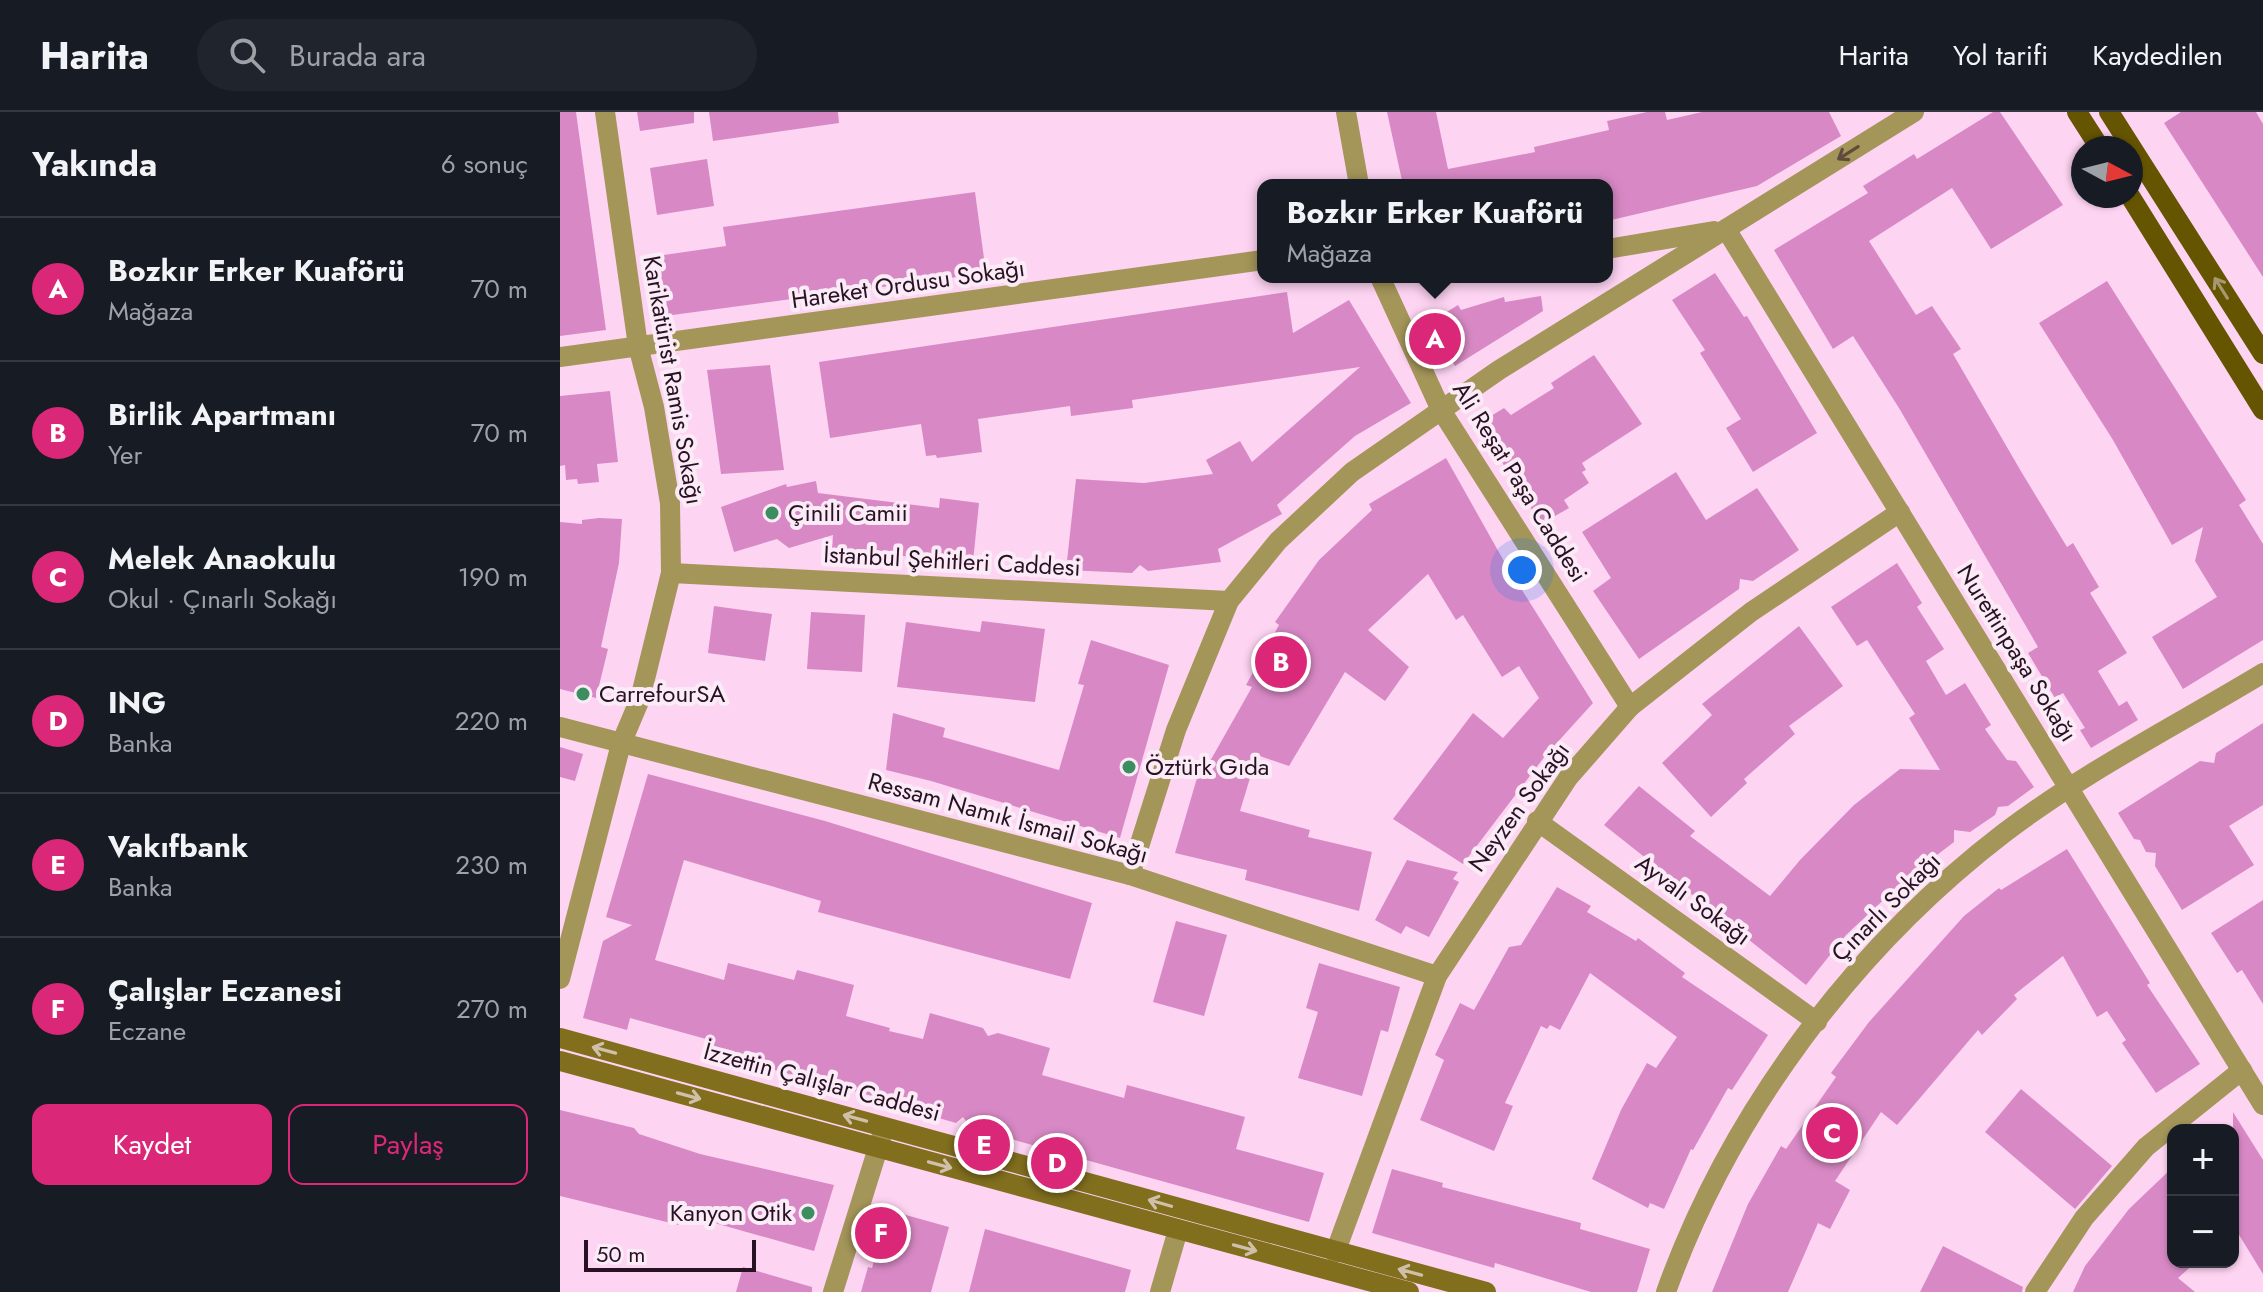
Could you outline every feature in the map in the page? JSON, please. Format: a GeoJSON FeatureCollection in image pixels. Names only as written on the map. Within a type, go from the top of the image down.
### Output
{"type":"FeatureCollection","features":[{"type":"Feature","properties":{"kind":"main road"},"geometry":{"type":"LineString","coordinates":[[2077,112],[2092,136]]}},
{"type":"Feature","properties":{"kind":"main road"},"geometry":{"type":"LineString","coordinates":[[2109,112],[2263,354]]}},
{"type":"Feature","properties":{"kind":"main road"},"geometry":{"type":"LineString","coordinates":[[2137,208],[2263,410]]}},
{"type":"Feature","properties":{"kind":"main road","name":"İzzettin Çalışlar Caddesi"},"geometry":{"type":"LineString","coordinates":[[560,1038],[1486,1292]]}},
{"type":"Feature","properties":{"kind":"main road","name":"İzzettin Çalışlar Caddesi"},"geometry":{"type":"LineString","coordinates":[[560,1061],[1409,1292]]}},
{"type":"Feature","properties":{"kind":"street","name":"Karikatürist Ramis Sokağı"},"geometry":{"type":"LineString","coordinates":[[560,979],[621,744],[640,699],[671,573],[670,503],[654,407],[638,346],[605,112]]}},
{"type":"Feature","properties":{"kind":"street"},"geometry":{"type":"LineString","coordinates":[[1346,112],[1358,179]]}},
{"type":"Feature","properties":{"kind":"street"},"geometry":{"type":"LineString","coordinates":[[1130,875],[1176,730],[1229,601],[1278,541],[1352,472],[1441,410],[1914,112]]}},
{"type":"Feature","properties":{"kind":"street"},"geometry":{"type":"LineString","coordinates":[[1613,248],[1726,229]]}},
{"type":"Feature","properties":{"kind":"street","name":"Nurettinpaşa Sokağı"},"geometry":{"type":"LineString","coordinates":[[1726,229],[2263,1105]]}},
{"type":"Feature","properties":{"kind":"street","name":"Hareket Ordusu Sokağı"},"geometry":{"type":"LineString","coordinates":[[560,357],[1257,261]]}},
{"type":"Feature","properties":{"kind":"street","name":"Ali Reşat Paşa Caddesi"},"geometry":{"type":"LineString","coordinates":[[1383,283],[1441,410],[1630,707]]}},
{"type":"Feature","properties":{"kind":"street","name":"Neyzen Sokağı"},"geometry":{"type":"LineString","coordinates":[[1335,1253],[1437,976],[1568,778],[1630,707],[1751,612],[1900,512]]}},
{"type":"Feature","properties":{"kind":"street","name":"İstanbul Şehitleri Caddesi"},"geometry":{"type":"LineString","coordinates":[[671,573],[1229,601]]}},
{"type":"Feature","properties":{"kind":"street","name":"Çınarlı Sokağı"},"geometry":{"type":"LineString","coordinates":[[1666,1292],[1683,1245],[1732,1150],[1786,1063],[1854,973],[1933,892],[2006,832],[2263,673]]}},
{"type":"Feature","properties":{"kind":"street","name":"Ressam Namık İsmail Sokağı"},"geometry":{"type":"LineString","coordinates":[[560,727],[1130,875],[1437,976]]}},
{"type":"Feature","properties":{"kind":"street","name":"Ayvalı Sokağı"},"geometry":{"type":"LineString","coordinates":[[1537,821],[1817,1022]]}},
{"type":"Feature","properties":{"kind":"street"},"geometry":{"type":"LineString","coordinates":[[2035,1292],[2084,1218],[2146,1147],[2242,1070]]}},
{"type":"Feature","properties":{"kind":"street"},"geometry":{"type":"LineString","coordinates":[[833,1292],[885,1126]]}},
{"type":"Feature","properties":{"kind":"street"},"geometry":{"type":"LineString","coordinates":[[1160,1292],[1178,1230]]}},
{"type":"Feature","properties":{"kind":"building"},"geometry":{"type":"Polygon","coordinates":[[[560,112],[576,112],[606,330],[560,336],[560,112]]]}},
{"type":"Feature","properties":{"kind":"building"},"geometry":{"type":"Polygon","coordinates":[[[637,112],[694,112],[694,123],[640,131],[637,112]]]}},
{"type":"Feature","properties":{"kind":"building"},"geometry":{"type":"Polygon","coordinates":[[[709,112],[838,112],[839,123],[713,141],[709,112]]]}},
{"type":"Feature","properties":{"kind":"building"},"geometry":{"type":"Polygon","coordinates":[[[1387,112],[1436,112],[1448,169],[1535,152],[1534,147],[1609,130],[1607,121],[1647,112],[1665,112],[1667,120],[1702,112],[1829,112],[1841,136],[1757,186],[1613,220],[1613,179],[1402,179],[1387,112]]]}},
{"type":"Feature","properties":{"kind":"building"},"geometry":{"type":"Polygon","coordinates":[[[1993,112],[2000,112],[2063,205],[1991,249],[1952,188],[1869,241],[1916,315],[1932,306],[1961,349],[1953,354],[2022,473],[2067,547],[2073,543],[2099,587],[2090,593],[2127,653],[2098,671],[2119,706],[2127,701],[2138,720],[2091,748],[2080,730],[2085,728],[2063,693],[2055,698],[2028,653],[2038,647],[1899,408],[1853,336],[1833,349],[1774,250],[1868,193],[1863,186],[1914,154],[1917,159],[1993,112]]]}},
{"type":"Feature","properties":{"kind":"building"},"geometry":{"type":"Polygon","coordinates":[[[2181,112],[2256,112],[2263,124],[2263,277],[2164,123],[2181,112]]]}},
{"type":"Feature","properties":{"kind":"building"},"geometry":{"type":"Polygon","coordinates":[[[707,159],[714,206],[657,215],[650,168],[707,159]]]}},
{"type":"Feature","properties":{"kind":"building"},"geometry":{"type":"Polygon","coordinates":[[[975,192],[986,273],[665,316],[657,256],[726,246],[723,227],[975,192]]]}},
{"type":"Feature","properties":{"kind":"building"},"geometry":{"type":"Polygon","coordinates":[[[1715,273],[1744,317],[1747,316],[1817,433],[1753,472],[1726,428],[1741,419],[1700,353],[1705,350],[1672,300],[1715,273]]]}},
{"type":"Feature","properties":{"kind":"building"},"geometry":{"type":"Polygon","coordinates":[[[2107,281],[2246,500],[2239,505],[2263,544],[2263,640],[2183,689],[2152,637],[2217,597],[2195,561],[2203,527],[2172,545],[2113,440],[2039,323],[2107,281]]]}},
{"type":"Feature","properties":{"kind":"building"},"geometry":{"type":"Polygon","coordinates":[[[1287,292],[1293,333],[1349,300],[1411,403],[1355,436],[1277,505],[1282,514],[1218,549],[1221,562],[1148,571],[1140,565],[1132,573],[1066,570],[1076,479],[1144,483],[1213,474],[1206,460],[1240,441],[1252,462],[1360,367],[1132,400],[1133,408],[1071,416],[1070,406],[978,419],[982,452],[937,458],[936,455],[926,456],[921,424],[830,438],[819,362],[1287,292]]]}},
{"type":"Feature","properties":{"kind":"building"},"geometry":{"type":"Polygon","coordinates":[[[1541,296],[1543,311],[1455,366],[1429,323],[1458,305],[1461,310],[1504,297],[1505,302],[1541,296]]]}},
{"type":"Feature","properties":{"kind":"building"},"geometry":{"type":"Polygon","coordinates":[[[1594,355],[1642,424],[1582,463],[1586,470],[1582,472],[1589,483],[1564,500],[1569,508],[1541,524],[1478,424],[1504,408],[1511,415],[1554,388],[1551,383],[1594,355]]]}},
{"type":"Feature","properties":{"kind":"building"},"geometry":{"type":"Polygon","coordinates":[[[770,365],[784,470],[721,474],[707,370],[770,365]]]}},
{"type":"Feature","properties":{"kind":"building"},"geometry":{"type":"Polygon","coordinates":[[[610,391],[618,462],[597,464],[599,482],[578,484],[577,479],[566,480],[565,465],[560,466],[560,396],[610,391]]]}},
{"type":"Feature","properties":{"kind":"building"},"geometry":{"type":"Polygon","coordinates":[[[1446,458],[1505,563],[1593,703],[1545,756],[1463,864],[1393,819],[1473,713],[1503,738],[1539,698],[1519,666],[1502,677],[1463,615],[1456,620],[1428,574],[1368,630],[1409,667],[1385,701],[1345,672],[1289,766],[1257,755],[1240,811],[1310,830],[1308,837],[1372,852],[1359,911],[1245,880],[1247,870],[1175,853],[1202,761],[1209,763],[1252,687],[1246,685],[1279,625],[1275,622],[1319,560],[1372,510],[1369,504],[1446,458]]]}},
{"type":"Feature","properties":{"kind":"building"},"geometry":{"type":"Polygon","coordinates":[[[1676,472],[1706,520],[1757,488],[1799,550],[1753,581],[1740,579],[1739,589],[1639,659],[1593,591],[1611,578],[1582,532],[1676,472]]]}},
{"type":"Feature","properties":{"kind":"building"},"geometry":{"type":"Polygon","coordinates":[[[816,481],[818,493],[939,508],[940,498],[979,503],[973,562],[832,550],[833,535],[789,548],[777,539],[734,552],[721,507],[786,484],[787,487],[816,481]]]}},
{"type":"Feature","properties":{"kind":"building"},"geometry":{"type":"Polygon","coordinates":[[[622,519],[619,563],[601,647],[608,649],[596,698],[560,689],[560,522],[582,524],[582,520],[622,519]]]}},
{"type":"Feature","properties":{"kind":"building"},"geometry":{"type":"Polygon","coordinates":[[[1897,563],[1922,603],[1917,607],[1944,649],[1926,661],[1946,695],[1965,683],[1991,725],[1985,729],[2007,760],[2016,761],[2034,787],[2008,806],[1998,807],[1995,815],[1970,832],[1954,830],[1954,842],[1907,878],[1846,935],[1806,985],[1604,825],[1639,786],[1695,831],[1690,836],[1770,896],[1854,805],[1900,769],[1940,770],[1909,718],[1915,714],[1867,640],[1857,646],[1831,607],[1897,563]]]}},
{"type":"Feature","properties":{"kind":"building"},"geometry":{"type":"Polygon","coordinates":[[[714,606],[772,614],[765,661],[708,653],[714,606]]]}},
{"type":"Feature","properties":{"kind":"building"},"geometry":{"type":"Polygon","coordinates":[[[811,612],[865,615],[862,672],[807,669],[811,612]]]}},
{"type":"Feature","properties":{"kind":"building"},"geometry":{"type":"Polygon","coordinates":[[[982,621],[1045,629],[1035,702],[897,687],[906,622],[980,632],[982,621]]]}},
{"type":"Feature","properties":{"kind":"building"},"geometry":{"type":"Polygon","coordinates":[[[1799,626],[1843,686],[1789,726],[1795,734],[1744,779],[1747,783],[1711,817],[1662,763],[1712,715],[1702,704],[1799,626]]]}},
{"type":"Feature","properties":{"kind":"building"},"geometry":{"type":"Polygon","coordinates":[[[1091,640],[1169,665],[1120,838],[886,770],[893,713],[945,728],[943,737],[1059,770],[1084,685],[1078,684],[1091,640]]]}},
{"type":"Feature","properties":{"kind":"building"},"geometry":{"type":"Polygon","coordinates":[[[2263,723],[2263,805],[2229,826],[2254,865],[2182,910],[2155,866],[2156,853],[2146,852],[2118,813],[2200,761],[2214,763],[2216,753],[2263,723]]]}},
{"type":"Feature","properties":{"kind":"building"},"geometry":{"type":"Polygon","coordinates":[[[560,747],[583,754],[575,781],[560,777],[560,747]]]}},
{"type":"Feature","properties":{"kind":"building"},"geometry":{"type":"Polygon","coordinates":[[[648,774],[825,821],[1092,903],[1070,979],[818,912],[821,901],[684,860],[655,960],[724,980],[728,963],[794,980],[797,970],[854,985],[846,1016],[890,1028],[889,1031],[923,1039],[930,1013],[983,1028],[988,1036],[998,1033],[1050,1048],[1042,1075],[1124,1098],[1127,1085],[1245,1117],[1236,1149],[1324,1173],[1309,1222],[971,1128],[963,1117],[956,1123],[904,1108],[903,1104],[703,1051],[706,1039],[630,1018],[627,1030],[583,1018],[603,941],[632,925],[606,917],[648,774]]]}},
{"type":"Feature","properties":{"kind":"building"},"geometry":{"type":"Polygon","coordinates":[[[2067,849],[2150,983],[2147,985],[2200,1064],[2156,1093],[2122,1043],[2126,1040],[2107,1011],[2097,1017],[2063,956],[2014,995],[2017,999],[1982,1035],[1978,1030],[1897,1125],[1881,1112],[1835,1181],[1850,1190],[1830,1229],[1818,1223],[1788,1292],[1712,1292],[1748,1204],[1781,1146],[1786,1149],[1836,1077],[1831,1073],[1869,1022],[1964,916],[1999,888],[2001,890],[2067,849]]]}},
{"type":"Feature","properties":{"kind":"building"},"geometry":{"type":"Polygon","coordinates":[[[1407,860],[1458,872],[1453,879],[1459,882],[1429,937],[1406,926],[1401,934],[1375,920],[1407,860]]]}},
{"type":"Feature","properties":{"kind":"building"},"geometry":{"type":"Polygon","coordinates":[[[1557,887],[1591,906],[1587,912],[1636,941],[1638,938],[1685,973],[1682,977],[1768,1035],[1732,1090],[1728,1088],[1691,1149],[1664,1209],[1650,1203],[1648,1208],[1592,1179],[1621,1110],[1647,1063],[1656,1068],[1677,1037],[1590,973],[1560,1030],[1550,1025],[1547,1029],[1541,1026],[1505,1103],[1513,1106],[1494,1151],[1420,1120],[1444,1060],[1435,1055],[1460,1003],[1474,1010],[1509,947],[1521,945],[1557,887]]]}},
{"type":"Feature","properties":{"kind":"building"},"geometry":{"type":"Polygon","coordinates":[[[2263,900],[2263,1004],[2242,970],[2237,973],[2211,933],[2263,900]]]}},
{"type":"Feature","properties":{"kind":"building"},"geometry":{"type":"Polygon","coordinates":[[[1176,921],[1227,935],[1204,1016],[1153,1002],[1176,921]]]}},
{"type":"Feature","properties":{"kind":"building"},"geometry":{"type":"Polygon","coordinates":[[[1319,963],[1400,987],[1388,1032],[1381,1030],[1362,1096],[1298,1078],[1318,1012],[1306,1008],[1319,963]]]}},
{"type":"Feature","properties":{"kind":"building"},"geometry":{"type":"Polygon","coordinates":[[[2021,1089],[2112,1166],[2075,1209],[1985,1132],[2021,1089]]]}},
{"type":"Feature","properties":{"kind":"building"},"geometry":{"type":"Polygon","coordinates":[[[560,1110],[634,1128],[639,1134],[700,1154],[834,1185],[814,1251],[683,1214],[679,1225],[560,1196],[560,1110]]]}},
{"type":"Feature","properties":{"kind":"building"},"geometry":{"type":"Polygon","coordinates":[[[2233,1112],[2263,1160],[2263,1274],[2239,1235],[2239,1124],[2233,1124],[2233,1112]]]}},
{"type":"Feature","properties":{"kind":"building"},"geometry":{"type":"Polygon","coordinates":[[[1392,1169],[1443,1183],[1442,1187],[1581,1223],[1580,1229],[1650,1249],[1637,1292],[1591,1292],[1495,1263],[1494,1268],[1372,1233],[1392,1169]]]}},
{"type":"Feature","properties":{"kind":"building"},"geometry":{"type":"Polygon","coordinates":[[[2167,1173],[2167,1268],[2189,1268],[2178,1278],[2195,1292],[2073,1292],[2085,1266],[2129,1209],[2167,1173]]]}},
{"type":"Feature","properties":{"kind":"building"},"geometry":{"type":"Polygon","coordinates":[[[888,1210],[949,1227],[931,1292],[861,1292],[868,1267],[872,1268],[888,1210]]]}},
{"type":"Feature","properties":{"kind":"building"},"geometry":{"type":"Polygon","coordinates":[[[985,1229],[1131,1270],[1125,1292],[969,1292],[985,1229]]]}},
{"type":"Feature","properties":{"kind":"building"},"geometry":{"type":"Polygon","coordinates":[[[1943,1246],[2023,1287],[2022,1292],[1920,1292],[1943,1246]]]}},
{"type":"Feature","properties":{"kind":"building"},"geometry":{"type":"Polygon","coordinates":[[[743,1267],[812,1287],[812,1292],[736,1292],[743,1267]]]}},
{"type":"Feature","properties":{"kind":"place","name":"Bozkır Erker Kuaförü"},"geometry":{"type":"Point","coordinates":[1435,339]}},
{"type":"Feature","properties":{"kind":"place","name":"Çinili Camii"},"geometry":{"type":"Point","coordinates":[772,513]}},
{"type":"Feature","properties":{"kind":"place","name":"Birlik Apartmanı"},"geometry":{"type":"Point","coordinates":[1281,662]}},
{"type":"Feature","properties":{"kind":"place","name":"CarrefourSA"},"geometry":{"type":"Point","coordinates":[583,694]}},
{"type":"Feature","properties":{"kind":"place","name":"Öztürk Gıda"},"geometry":{"type":"Point","coordinates":[1129,767]}},
{"type":"Feature","properties":{"kind":"place","name":"Melek Anaokulu"},"geometry":{"type":"Point","coordinates":[1832,1133]}},
{"type":"Feature","properties":{"kind":"place","name":"Vakıfbank"},"geometry":{"type":"Point","coordinates":[984,1145]}},
{"type":"Feature","properties":{"kind":"place","name":"ING"},"geometry":{"type":"Point","coordinates":[1057,1163]}},
{"type":"Feature","properties":{"kind":"place","name":"Kanyon Otik"},"geometry":{"type":"Point","coordinates":[808,1213]}},
{"type":"Feature","properties":{"kind":"place","name":"Çalışlar Eczanesi"},"geometry":{"type":"Point","coordinates":[881,1233]}}]}
